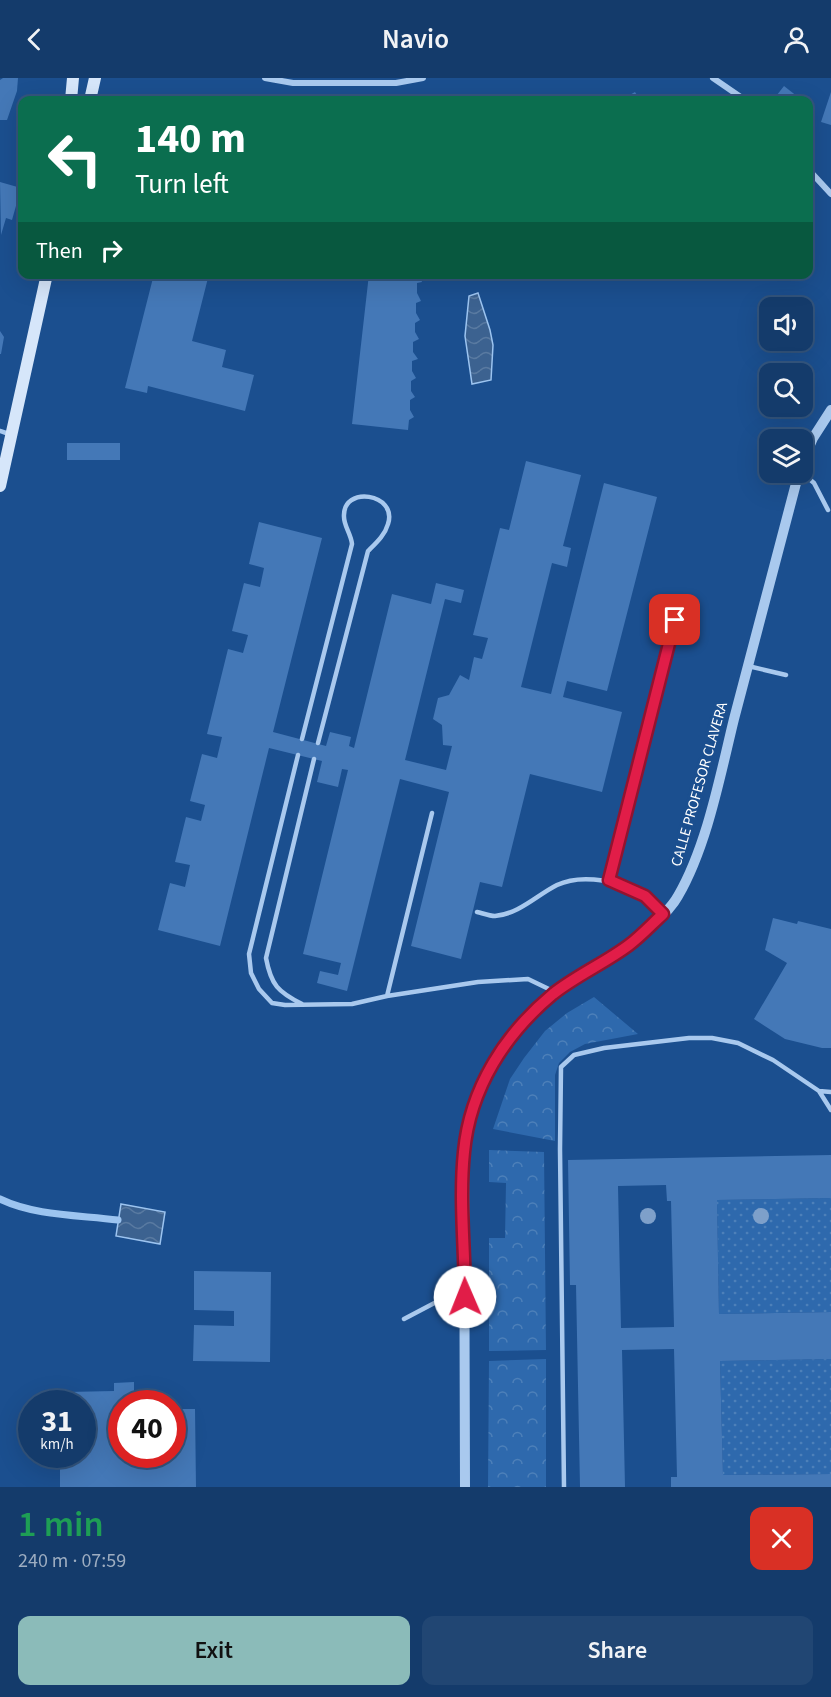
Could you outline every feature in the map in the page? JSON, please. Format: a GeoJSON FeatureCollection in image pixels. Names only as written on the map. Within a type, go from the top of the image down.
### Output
{"type":"FeatureCollection","features":[{"type":"Feature","properties":{"kind":"main road"},"geometry":{"type":"LineString","coordinates":[[72,96],[74,78]]}},
{"type":"Feature","properties":{"kind":"main road"},"geometry":{"type":"LineString","coordinates":[[91,96],[95,78]]}},
{"type":"Feature","properties":{"kind":"main road"},"geometry":{"type":"LineString","coordinates":[[0,486],[6,433],[46,279]]}},
{"type":"Feature","properties":{"kind":"street"},"geometry":{"type":"LineString","coordinates":[[265,78],[293,83],[396,83],[423,78]]}},
{"type":"Feature","properties":{"kind":"street"},"geometry":{"type":"LineString","coordinates":[[713,78],[739,96]]}},
{"type":"Feature","properties":{"kind":"street"},"geometry":{"type":"LineString","coordinates":[[813,174],[831,194]]}},
{"type":"Feature","properties":{"kind":"street"},"geometry":{"type":"LineString","coordinates":[[813,438],[831,410]]}},
{"type":"Feature","properties":{"kind":"street","name":"CALLE PROFESOR CLAVERA"},"geometry":{"type":"LineString","coordinates":[[465,1487],[464,1152],[471,1116],[484,1078],[524,1020],[555,992],[630,945],[676,899],[697,853],[717,787],[797,483]]}},
{"type":"Feature","properties":{"kind":"lane"},"geometry":{"type":"LineString","coordinates":[[813,482],[828,510]]}},
{"type":"Feature","properties":{"kind":"lane"},"geometry":{"type":"LineString","coordinates":[[302,740],[352,544],[344,518],[345,508],[352,500],[364,495],[385,504],[390,514],[388,525],[382,537],[368,551],[318,743]]}},
{"type":"Feature","properties":{"kind":"lane"},"geometry":{"type":"LineString","coordinates":[[609,880],[681,598]]}},
{"type":"Feature","properties":{"kind":"lane"},"geometry":{"type":"LineString","coordinates":[[748,666],[786,675]]}},
{"type":"Feature","properties":{"kind":"lane"},"geometry":{"type":"LineString","coordinates":[[298,755],[249,954],[251,973],[259,989],[272,1003],[285,1005],[352,1004],[387,996],[478,982],[528,979],[555,992]]}},
{"type":"Feature","properties":{"kind":"lane"},"geometry":{"type":"LineString","coordinates":[[302,1004],[275,987],[269,976],[266,958],[314,759]]}},
{"type":"Feature","properties":{"kind":"lane"},"geometry":{"type":"LineString","coordinates":[[387,996],[432,813]]}},
{"type":"Feature","properties":{"kind":"lane"},"geometry":{"type":"LineString","coordinates":[[477,912],[494,916],[515,910],[571,879],[609,880],[645,896],[663,914]]}},
{"type":"Feature","properties":{"kind":"lane"},"geometry":{"type":"LineString","coordinates":[[564,1487],[561,1067],[574,1055],[604,1048],[680,1039],[712,1038],[738,1043],[773,1060],[819,1091],[831,1110]]}},
{"type":"Feature","properties":{"kind":"lane"},"geometry":{"type":"LineString","coordinates":[[819,1091],[831,1092]]}},
{"type":"Feature","properties":{"kind":"lane"},"geometry":{"type":"LineString","coordinates":[[404,1319],[442,1299],[465,1297]]}},
{"type":"Feature","properties":{"kind":"green space"},"geometry":{"type":"Polygon","coordinates":[[[594,997],[638,1034],[585,1044],[570,1052],[559,1063],[555,1075],[555,1141],[493,1129],[510,1079],[524,1058],[545,1031],[567,1013],[594,997]]]}},
{"type":"Feature","properties":{"kind":"green space"},"geometry":{"type":"Polygon","coordinates":[[[489,1150],[544,1152],[546,1350],[489,1351],[489,1238],[505,1238],[506,1183],[489,1182],[489,1150]]]}},
{"type":"Feature","properties":{"kind":"green space"},"geometry":{"type":"Polygon","coordinates":[[[831,1198],[831,1312],[719,1314],[717,1200],[831,1198]]]}},
{"type":"Feature","properties":{"kind":"green space"},"geometry":{"type":"Polygon","coordinates":[[[546,1359],[546,1487],[488,1487],[489,1361],[546,1359]]]}},
{"type":"Feature","properties":{"kind":"green space"},"geometry":{"type":"Polygon","coordinates":[[[831,1359],[831,1474],[723,1475],[720,1361],[831,1359]]]}},
{"type":"Feature","properties":{"kind":"water"},"geometry":{"type":"Polygon","coordinates":[[[478,293],[493,345],[491,380],[472,384],[465,336],[469,296],[478,293]]]}},
{"type":"Feature","properties":{"kind":"water"},"geometry":{"type":"Polygon","coordinates":[[[121,1204],[165,1212],[160,1244],[116,1236],[121,1204]]]}},
{"type":"Feature","properties":{"kind":"building"},"geometry":{"type":"Polygon","coordinates":[[[18,78],[17,91],[7,120],[0,120],[0,80],[18,78]]]}},
{"type":"Feature","properties":{"kind":"building"},"geometry":{"type":"Polygon","coordinates":[[[784,86],[797,96],[776,96],[784,86]]]}},
{"type":"Feature","properties":{"kind":"building"},"geometry":{"type":"Polygon","coordinates":[[[831,92],[831,125],[821,122],[831,92]]]}},
{"type":"Feature","properties":{"kind":"building"},"geometry":{"type":"Polygon","coordinates":[[[0,182],[18,187],[18,199],[12,220],[6,218],[1,235],[0,182]]]}},
{"type":"Feature","properties":{"kind":"building"},"geometry":{"type":"Polygon","coordinates":[[[153,279],[208,279],[192,341],[226,350],[222,367],[254,375],[245,411],[148,386],[147,393],[125,388],[153,279]]]}},
{"type":"Feature","properties":{"kind":"building"},"geometry":{"type":"Polygon","coordinates":[[[368,279],[421,279],[422,282],[417,283],[417,293],[421,301],[416,303],[416,313],[420,320],[415,323],[415,332],[419,339],[413,342],[413,352],[418,359],[412,361],[412,371],[416,378],[411,381],[411,391],[415,397],[410,400],[410,410],[414,417],[409,420],[408,430],[352,424],[368,279]]]}},
{"type":"Feature","properties":{"kind":"building"},"geometry":{"type":"Polygon","coordinates":[[[0,331],[4,337],[1,354],[0,354],[0,331]]]}},
{"type":"Feature","properties":{"kind":"building"},"geometry":{"type":"Polygon","coordinates":[[[67,443],[120,443],[120,460],[67,460],[67,443]]]}},
{"type":"Feature","properties":{"kind":"building"},"geometry":{"type":"Polygon","coordinates":[[[526,461],[581,475],[563,546],[571,548],[567,567],[552,563],[521,687],[551,694],[604,483],[657,497],[607,691],[567,681],[563,697],[622,712],[602,792],[530,774],[502,887],[480,882],[461,959],[411,946],[449,792],[400,779],[347,991],[317,983],[320,971],[338,975],[341,963],[303,954],[348,770],[342,769],[338,787],[317,782],[322,761],[269,748],[220,946],[158,930],[170,883],[185,887],[190,865],[175,862],[186,817],[201,821],[205,805],[190,801],[202,754],[217,758],[222,737],[207,734],[228,649],[243,653],[248,635],[232,631],[244,583],[260,587],[264,568],[249,564],[259,522],[322,538],[273,732],[326,746],[330,732],[351,737],[349,746],[354,748],[392,594],[431,604],[436,583],[464,590],[461,603],[445,599],[405,760],[446,770],[452,746],[443,745],[442,725],[433,719],[438,698],[449,695],[460,675],[469,680],[474,657],[482,659],[488,638],[473,635],[500,528],[509,530],[526,461]]]}},
{"type":"Feature","properties":{"kind":"building"},"geometry":{"type":"Polygon","coordinates":[[[773,918],[831,929],[831,1048],[785,1039],[754,1019],[787,963],[765,950],[773,918]]]}},
{"type":"Feature","properties":{"kind":"building"},"geometry":{"type":"Polygon","coordinates":[[[831,1155],[831,1198],[717,1200],[719,1314],[831,1312],[831,1359],[720,1361],[723,1475],[831,1474],[831,1487],[671,1487],[671,1477],[677,1477],[674,1349],[622,1350],[625,1487],[580,1487],[576,1285],[570,1285],[568,1160],[831,1155]],[[666,1185],[618,1186],[621,1328],[674,1327],[671,1201],[667,1201],[666,1185]]]}},
{"type":"Feature","properties":{"kind":"building"},"geometry":{"type":"Polygon","coordinates":[[[194,1271],[271,1272],[270,1362],[193,1361],[194,1325],[234,1326],[234,1311],[194,1310],[194,1271]]]}},
{"type":"Feature","properties":{"kind":"building"},"geometry":{"type":"Polygon","coordinates":[[[134,1382],[134,1390],[114,1390],[114,1383],[134,1382]]]}},
{"type":"Feature","properties":{"kind":"building"},"geometry":{"type":"Polygon","coordinates":[[[96,1391],[108,1391],[108,1468],[186,1468],[186,1409],[195,1409],[196,1487],[60,1487],[60,1468],[96,1468],[96,1391]]]}},
{"type":"Feature","properties":{"kind":"waterway"},"geometry":{"type":"LineString","coordinates":[[0,1199],[43,1212],[118,1220]]}},
{"type":"Feature","properties":{"kind":"route"},"geometry":{"type":"LineString","coordinates":[[465,1297],[464,1152],[471,1116],[484,1078],[524,1020],[555,992],[630,945],[663,914],[645,896],[609,880],[675,620]]}}]}
